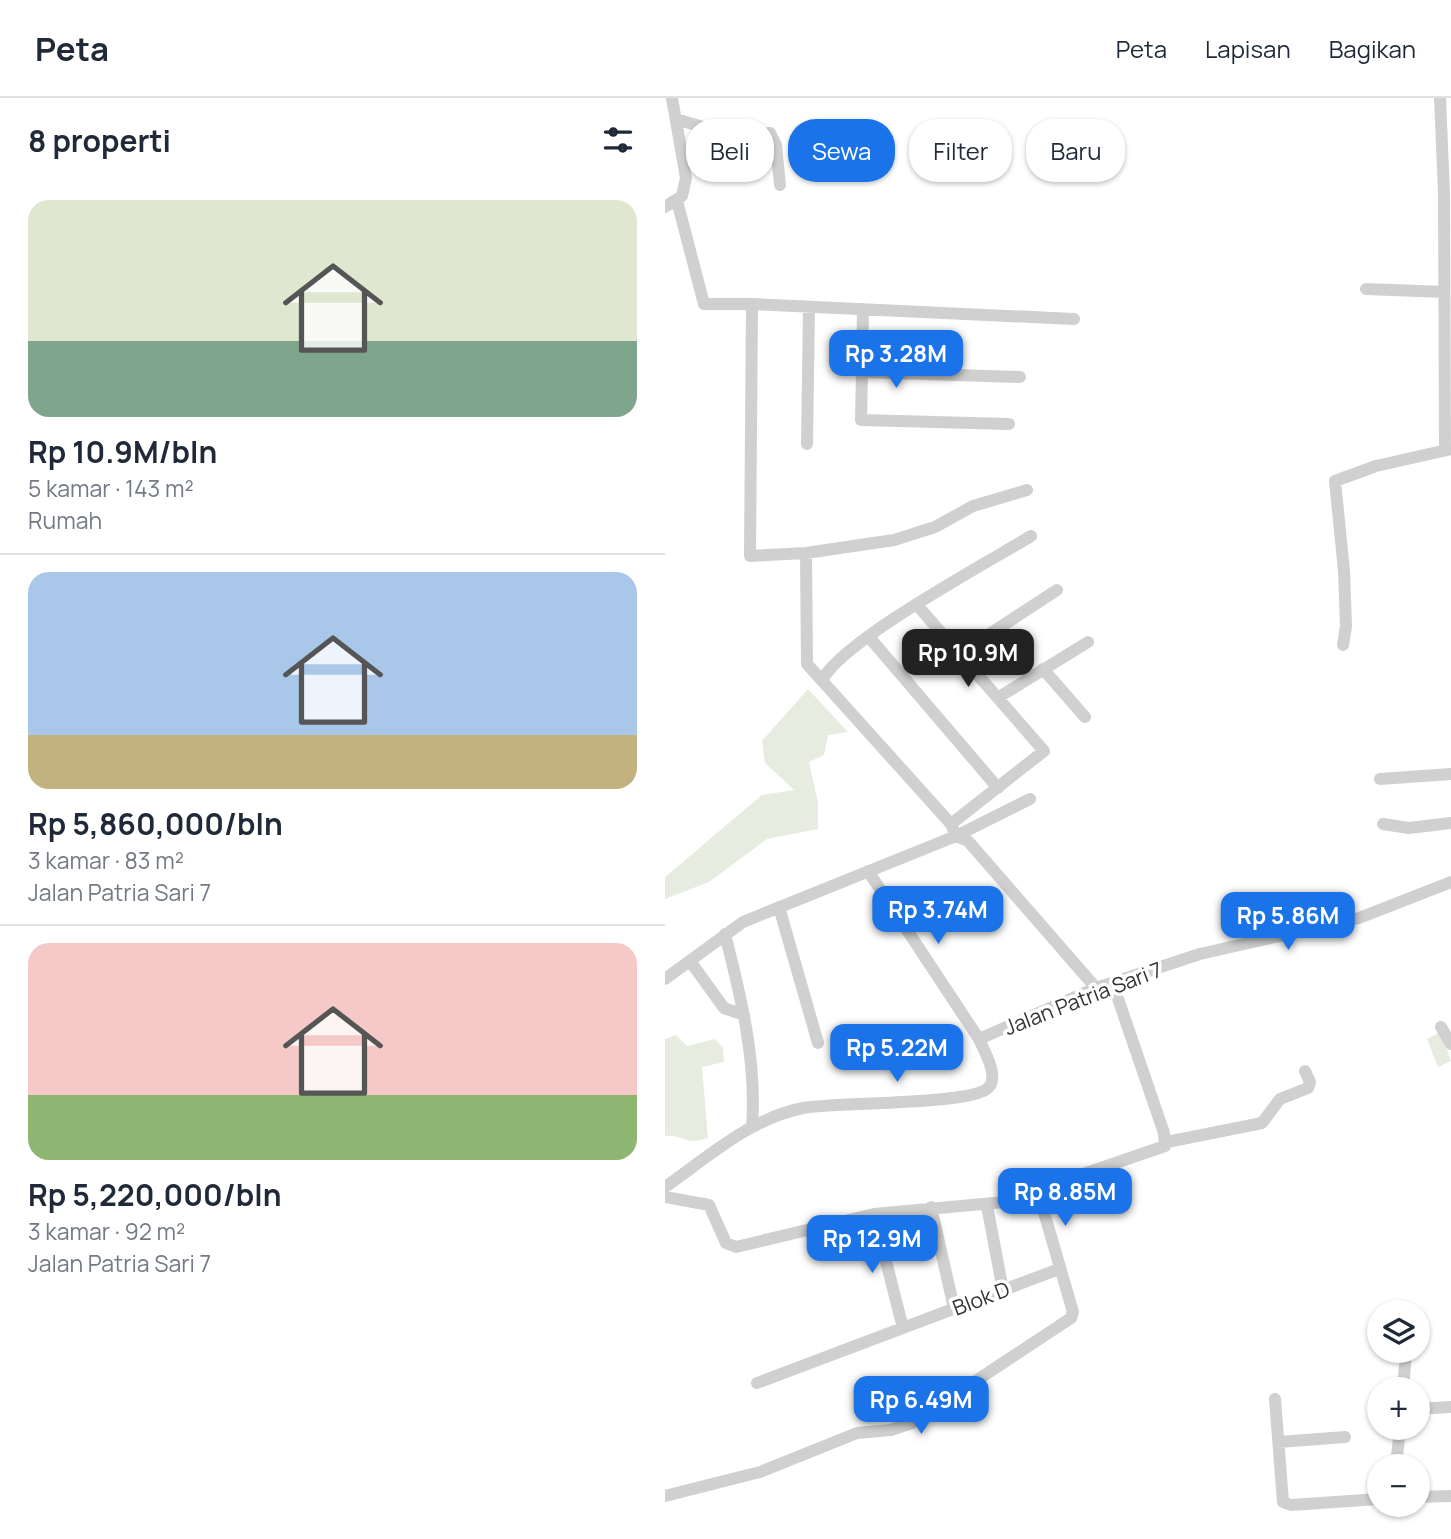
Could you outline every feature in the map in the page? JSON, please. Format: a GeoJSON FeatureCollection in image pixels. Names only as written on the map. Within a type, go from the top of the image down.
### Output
{"type":"FeatureCollection","features":[{"type":"Feature","properties":{"kind":"street"},"geometry":{"type":"LineString","coordinates":[[665,207],[682,196],[686,178],[672,98]]}},
{"type":"Feature","properties":{"kind":"street"},"geometry":{"type":"LineString","coordinates":[[1343,645],[1346,626],[1344,571],[1333,483],[1337,479],[1376,467],[1448,449],[1440,98]]}},
{"type":"Feature","properties":{"kind":"street"},"geometry":{"type":"LineString","coordinates":[[676,119],[733,136],[770,133],[776,145],[780,185]]}},
{"type":"Feature","properties":{"kind":"street"},"geometry":{"type":"LineString","coordinates":[[677,201],[704,304],[1074,318]]}},
{"type":"Feature","properties":{"kind":"street"},"geometry":{"type":"LineString","coordinates":[[1366,289],[1444,292]]}},
{"type":"Feature","properties":{"kind":"street"},"geometry":{"type":"LineString","coordinates":[[752,304],[750,556],[806,553],[894,540],[935,527],[973,506],[1027,490]]}},
{"type":"Feature","properties":{"kind":"street"},"geometry":{"type":"LineString","coordinates":[[807,444],[809,307]]}},
{"type":"Feature","properties":{"kind":"street"},"geometry":{"type":"LineString","coordinates":[[863,309],[861,420],[1009,424]]}},
{"type":"Feature","properties":{"kind":"street"},"geometry":{"type":"LineString","coordinates":[[862,372],[1020,377]]}},
{"type":"Feature","properties":{"kind":"street"},"geometry":{"type":"LineString","coordinates":[[822,680],[829,668],[869,638],[917,605],[1031,536]]}},
{"type":"Feature","properties":{"kind":"street"},"geometry":{"type":"LineString","coordinates":[[806,553],[807,664],[954,830],[976,850],[1096,988]]}},
{"type":"Feature","properties":{"kind":"street"},"geometry":{"type":"LineString","coordinates":[[959,654],[1057,590]]}},
{"type":"Feature","properties":{"kind":"street"},"geometry":{"type":"LineString","coordinates":[[917,605],[1044,751],[998,788],[954,830]]}},
{"type":"Feature","properties":{"kind":"street"},"geometry":{"type":"LineString","coordinates":[[869,638],[998,788]]}},
{"type":"Feature","properties":{"kind":"street"},"geometry":{"type":"LineString","coordinates":[[999,697],[1088,642]]}},
{"type":"Feature","properties":{"kind":"street"},"geometry":{"type":"LineString","coordinates":[[1043,669],[1085,718]]}},
{"type":"Feature","properties":{"kind":"street"},"geometry":{"type":"LineString","coordinates":[[1380,779],[1451,775]]}},
{"type":"Feature","properties":{"kind":"street"},"geometry":{"type":"LineString","coordinates":[[666,977],[743,922],[868,871],[954,830],[1030,799]]}},
{"type":"Feature","properties":{"kind":"street"},"geometry":{"type":"LineString","coordinates":[[1383,824],[1409,828],[1451,823]]}},
{"type":"Feature","properties":{"kind":"street"},"geometry":{"type":"LineString","coordinates":[[868,871],[979,1039]]}},
{"type":"Feature","properties":{"kind":"street","name":"Jalan Patria Sari 7"},"geometry":{"type":"LineString","coordinates":[[665,1187],[772,1115],[804,1108],[959,1097],[985,1091],[992,1083],[993,1073],[979,1039],[1096,988],[1200,954],[1359,918],[1451,882]]}},
{"type":"Feature","properties":{"kind":"street"},"geometry":{"type":"LineString","coordinates":[[779,907],[818,1043]]}},
{"type":"Feature","properties":{"kind":"street"},"geometry":{"type":"LineString","coordinates":[[725,934],[744,1015],[752,1066],[752,1127]]}},
{"type":"Feature","properties":{"kind":"street"},"geometry":{"type":"LineString","coordinates":[[690,961],[724,1008],[744,1015]]}},
{"type":"Feature","properties":{"kind":"street"},"geometry":{"type":"LineString","coordinates":[[1113,984],[1167,1142]]}},
{"type":"Feature","properties":{"kind":"street"},"geometry":{"type":"LineString","coordinates":[[1441,1027],[1451,1044]]}},
{"type":"Feature","properties":{"kind":"street"},"geometry":{"type":"LineString","coordinates":[[665,1197],[709,1205],[726,1243],[736,1247],[874,1214],[987,1206],[1039,1195],[1059,1182],[1161,1148],[1167,1142],[1262,1123],[1280,1099],[1308,1088],[1310,1082],[1305,1071]]}},
{"type":"Feature","properties":{"kind":"street"},"geometry":{"type":"LineString","coordinates":[[665,1496],[760,1472],[857,1433],[891,1430],[912,1423],[1072,1318],[1073,1312],[1039,1195]]}},
{"type":"Feature","properties":{"kind":"street"},"geometry":{"type":"LineString","coordinates":[[987,1206],[1003,1290]]}},
{"type":"Feature","properties":{"kind":"street"},"geometry":{"type":"LineString","coordinates":[[931,1208],[954,1308]]}},
{"type":"Feature","properties":{"kind":"street"},"geometry":{"type":"LineString","coordinates":[[874,1214],[903,1328]]}},
{"type":"Feature","properties":{"kind":"street","name":"Blok D"},"geometry":{"type":"LineString","coordinates":[[758,1383],[1059,1269]]}},
{"type":"Feature","properties":{"kind":"street"},"geometry":{"type":"LineString","coordinates":[[1275,1399],[1282,1496],[1286,1504],[1367,1500]]}},
{"type":"Feature","properties":{"kind":"street"},"geometry":{"type":"LineString","coordinates":[[1430,1408],[1451,1407]]}},
{"type":"Feature","properties":{"kind":"street"},"geometry":{"type":"LineString","coordinates":[[1279,1442],[1345,1437]]}},
{"type":"Feature","properties":{"kind":"street"},"geometry":{"type":"LineString","coordinates":[[1430,1497],[1451,1496]]}},
{"type":"Feature","properties":{"kind":"shaded area"},"geometry":{"type":"Polygon","coordinates":[[[808,689],[848,732],[828,735],[824,755],[809,762],[818,803],[818,829],[767,839],[709,882],[665,899],[665,877],[762,795],[794,790],[765,763],[762,741],[808,689]]]}},
{"type":"Feature","properties":{"kind":"shaded area"},"geometry":{"type":"Polygon","coordinates":[[[1441,1032],[1451,1061],[1438,1067],[1427,1039],[1441,1032]]]}},
{"type":"Feature","properties":{"kind":"shaded area"},"geometry":{"type":"Polygon","coordinates":[[[676,1035],[687,1046],[715,1039],[723,1048],[724,1062],[702,1067],[708,1138],[693,1141],[665,1136],[665,1039],[676,1035]]]}}]}
